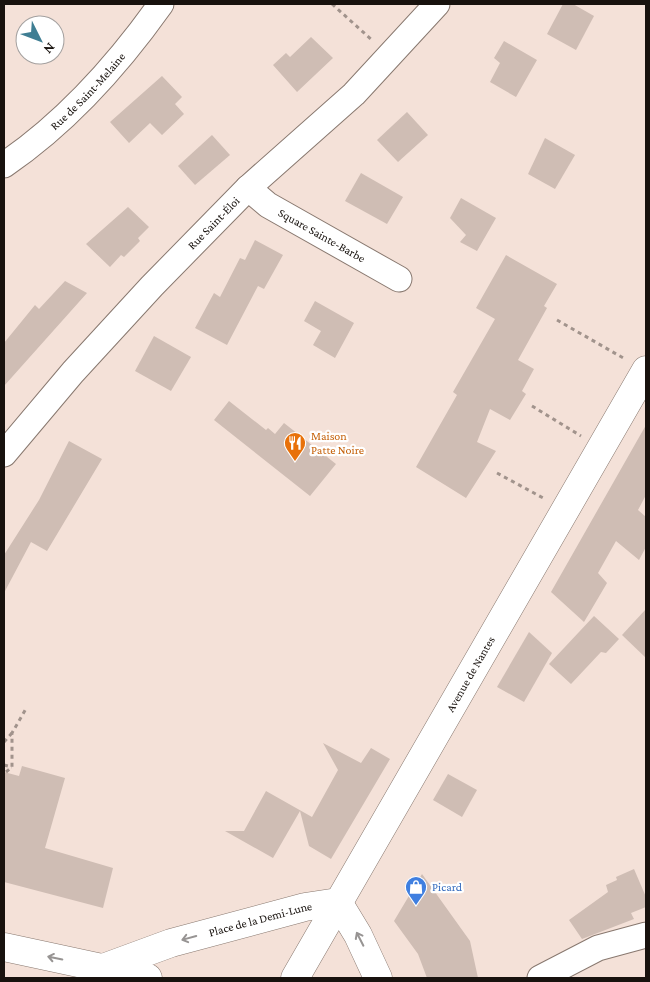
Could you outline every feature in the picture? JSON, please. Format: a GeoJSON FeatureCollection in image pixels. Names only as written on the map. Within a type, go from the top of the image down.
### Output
{"type":"FeatureCollection","features":[{"type":"Feature","properties":{"kind":"main road","name":"Avenue de Nantes"},"geometry":{"type":"LineString","coordinates":[[295,978],[646,370]]}},
{"type":"Feature","properties":{"kind":"main road","name":"Place de la Demi-Lune"},"geometry":{"type":"LineString","coordinates":[[102,968],[171,943],[305,907],[338,902]]}},
{"type":"Feature","properties":{"kind":"main road"},"geometry":{"type":"LineString","coordinates":[[338,902],[358,935],[378,978]]}},
{"type":"Feature","properties":{"kind":"main road"},"geometry":{"type":"LineString","coordinates":[[4,947],[148,978]]}},
{"type":"Feature","properties":{"kind":"street","name":"Rue de Saint-Melaine"},"geometry":{"type":"LineString","coordinates":[[4,165],[30,148],[88,96],[136,40],[161,4]]}},
{"type":"Feature","properties":{"kind":"street","name":"Rue Saint-Éloi"},"geometry":{"type":"LineString","coordinates":[[4,454],[73,372],[152,286],[248,188],[354,94],[437,4]]}},
{"type":"Feature","properties":{"kind":"street","name":"Square Sainte-Barbe"},"geometry":{"type":"LineString","coordinates":[[248,188],[268,205],[399,279]]}},
{"type":"Feature","properties":{"kind":"street"},"geometry":{"type":"LineString","coordinates":[[540,978],[598,948],[646,935]]}},
{"type":"Feature","properties":{"kind":"path"},"geometry":{"type":"LineString","coordinates":[[332,4],[390,57]]}},
{"type":"Feature","properties":{"kind":"path"},"geometry":{"type":"LineString","coordinates":[[557,320],[646,370]]}},
{"type":"Feature","properties":{"kind":"path"},"geometry":{"type":"LineString","coordinates":[[532,406],[601,447]]}},
{"type":"Feature","properties":{"kind":"path"},"geometry":{"type":"LineString","coordinates":[[497,474],[565,510]]}},
{"type":"Feature","properties":{"kind":"path"},"geometry":{"type":"LineString","coordinates":[[4,742],[27,707]]}},
{"type":"Feature","properties":{"kind":"path"},"geometry":{"type":"LineString","coordinates":[[6,772],[12,766],[12,732]]}},
{"type":"Feature","properties":{"kind":"path"},"geometry":{"type":"LineString","coordinates":[[4,764],[12,766]]}},
{"type":"Feature","properties":{"kind":"building"},"geometry":{"type":"Polygon","coordinates":[[[563,4],[573,4],[594,16],[576,50],[547,34],[563,4]]]}},
{"type":"Feature","properties":{"kind":"building"},"geometry":{"type":"Polygon","coordinates":[[[311,37],[333,58],[297,92],[273,65],[286,53],[290,57],[311,37]]]}},
{"type":"Feature","properties":{"kind":"building"},"geometry":{"type":"Polygon","coordinates":[[[504,41],[537,60],[516,97],[490,82],[500,63],[494,58],[504,41]]]}},
{"type":"Feature","properties":{"kind":"building"},"geometry":{"type":"Polygon","coordinates":[[[162,76],[182,97],[175,104],[184,114],[162,135],[150,123],[129,143],[110,122],[162,76]]]}},
{"type":"Feature","properties":{"kind":"building"},"geometry":{"type":"Polygon","coordinates":[[[407,112],[428,135],[398,162],[377,140],[407,112]]]}},
{"type":"Feature","properties":{"kind":"building"},"geometry":{"type":"Polygon","coordinates":[[[212,135],[230,155],[195,185],[178,166],[212,135]]]}},
{"type":"Feature","properties":{"kind":"building"},"geometry":{"type":"Polygon","coordinates":[[[545,138],[575,155],[555,189],[528,174],[545,138]]]}},
{"type":"Feature","properties":{"kind":"building"},"geometry":{"type":"Polygon","coordinates":[[[361,173],[403,197],[387,224],[345,201],[361,173]]]}},
{"type":"Feature","properties":{"kind":"building"},"geometry":{"type":"Polygon","coordinates":[[[461,198],[496,218],[477,251],[460,242],[466,235],[450,218],[461,198]]]}},
{"type":"Feature","properties":{"kind":"building"},"geometry":{"type":"Polygon","coordinates":[[[128,207],[149,227],[138,238],[140,241],[124,257],[121,255],[110,267],[86,244],[128,207]]]}},
{"type":"Feature","properties":{"kind":"building"},"geometry":{"type":"Polygon","coordinates":[[[255,240],[283,255],[264,289],[258,286],[227,345],[195,328],[214,293],[220,297],[240,258],[245,260],[255,240]]]}},
{"type":"Feature","properties":{"kind":"building"},"geometry":{"type":"Polygon","coordinates":[[[506,255],[557,284],[544,306],[547,308],[518,360],[534,369],[522,391],[526,394],[510,420],[490,409],[477,442],[496,451],[466,498],[416,467],[457,395],[453,392],[495,319],[476,308],[506,255]]]}},
{"type":"Feature","properties":{"kind":"building"},"geometry":{"type":"Polygon","coordinates":[[[65,281],[87,293],[4,386],[4,343],[35,305],[39,309],[65,281]]]}},
{"type":"Feature","properties":{"kind":"building"},"geometry":{"type":"Polygon","coordinates":[[[315,301],[354,323],[335,358],[313,345],[321,331],[304,321],[315,301]]]}},
{"type":"Feature","properties":{"kind":"building"},"geometry":{"type":"Polygon","coordinates":[[[154,336],[191,357],[171,391],[135,371],[154,336]]]}},
{"type":"Feature","properties":{"kind":"building"},"geometry":{"type":"Polygon","coordinates":[[[229,401],[266,430],[268,428],[275,434],[284,423],[336,464],[310,496],[214,420],[229,401]]]}},
{"type":"Feature","properties":{"kind":"building"},"geometry":{"type":"Polygon","coordinates":[[[646,425],[646,495],[638,510],[646,517],[646,547],[639,560],[616,541],[598,573],[607,583],[584,622],[551,592],[646,425]]]}},
{"type":"Feature","properties":{"kind":"building"},"geometry":{"type":"Polygon","coordinates":[[[69,441],[102,459],[47,551],[31,542],[4,593],[4,555],[39,500],[69,441]]]}},
{"type":"Feature","properties":{"kind":"building"},"geometry":{"type":"Polygon","coordinates":[[[646,609],[646,658],[622,635],[646,609]]]}},
{"type":"Feature","properties":{"kind":"building"},"geometry":{"type":"Polygon","coordinates":[[[594,616],[619,639],[606,653],[601,652],[571,684],[549,664],[594,616]]]}},
{"type":"Feature","properties":{"kind":"building"},"geometry":{"type":"Polygon","coordinates":[[[529,632],[552,653],[524,702],[497,687],[529,632]]]}},
{"type":"Feature","properties":{"kind":"building"},"geometry":{"type":"Polygon","coordinates":[[[323,743],[361,763],[371,748],[390,759],[331,859],[309,846],[300,811],[273,858],[225,831],[244,831],[266,791],[312,817],[338,770],[323,743]]]}},
{"type":"Feature","properties":{"kind":"building"},"geometry":{"type":"Polygon","coordinates":[[[22,766],[65,778],[45,848],[113,868],[103,908],[4,882],[4,772],[19,776],[22,766]]]}},
{"type":"Feature","properties":{"kind":"building"},"geometry":{"type":"Polygon","coordinates":[[[448,774],[477,790],[462,817],[433,800],[448,774]]]}},
{"type":"Feature","properties":{"kind":"building"},"geometry":{"type":"Polygon","coordinates":[[[634,869],[646,897],[646,907],[631,913],[634,919],[582,939],[569,920],[608,892],[606,885],[617,880],[616,877],[634,869]]]}},
{"type":"Feature","properties":{"kind":"building"},"geometry":{"type":"Polygon","coordinates":[[[422,874],[470,941],[478,978],[427,978],[418,954],[394,921],[422,874]]]}},
{"type":"Feature","properties":{"kind":"place","name":"Maison Patte Noire"},"geometry":{"type":"Point","coordinates":[295,462]}},
{"type":"Feature","properties":{"kind":"place","name":"Picard"},"geometry":{"type":"Point","coordinates":[416,906]}}]}
